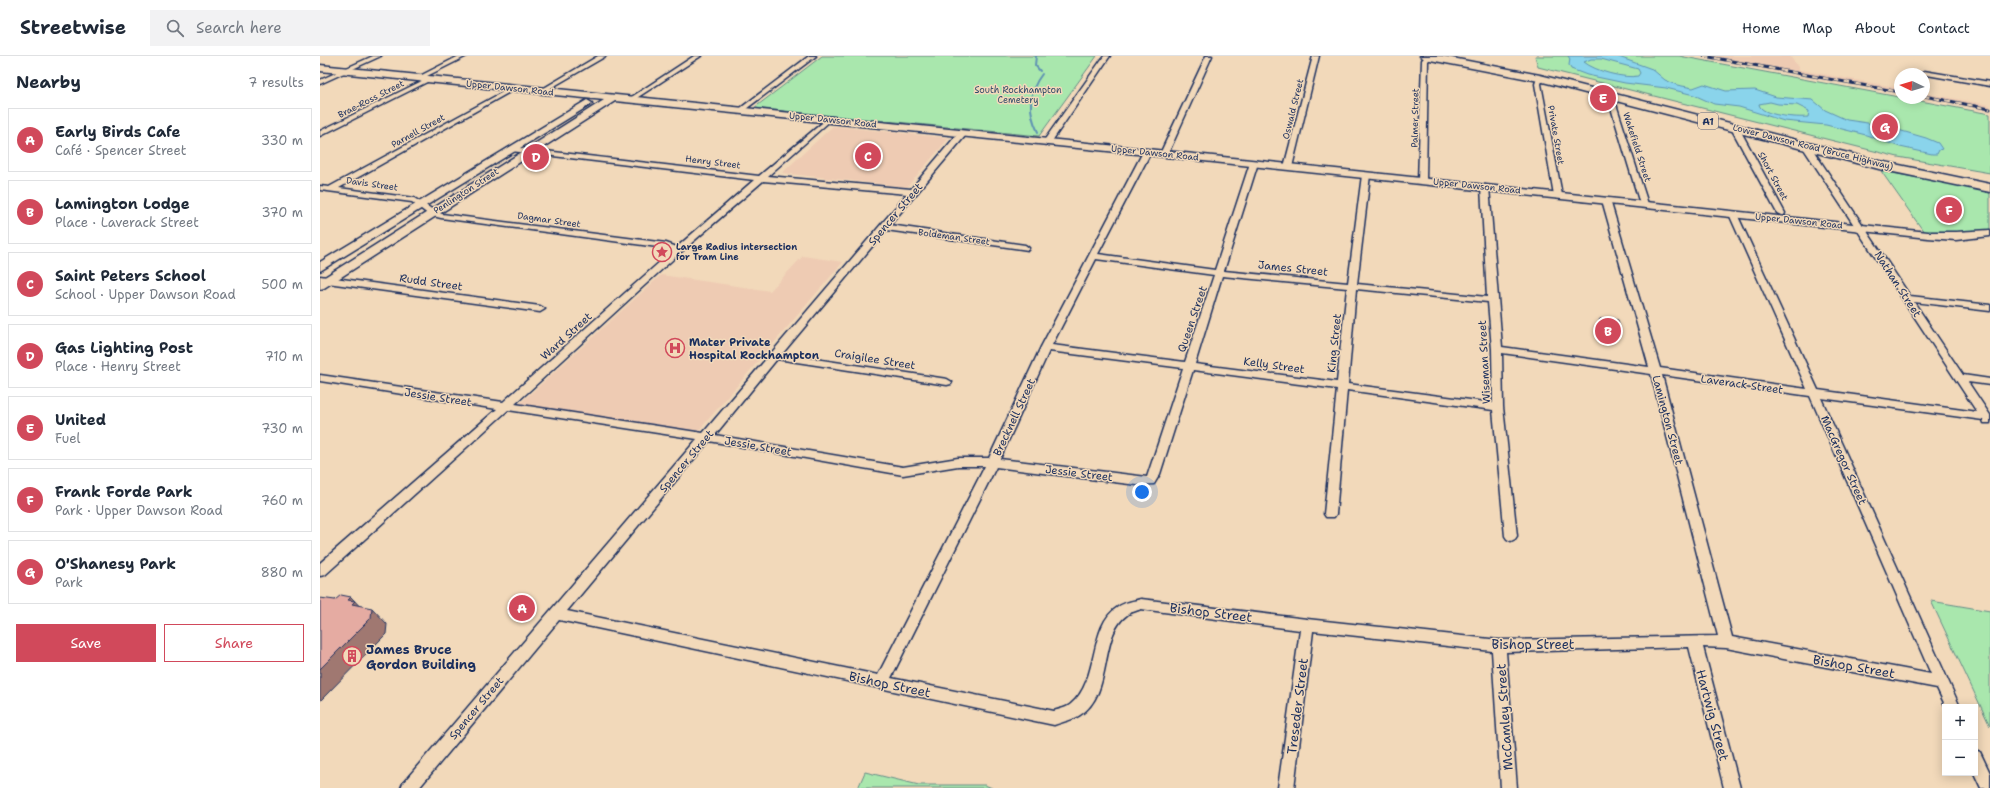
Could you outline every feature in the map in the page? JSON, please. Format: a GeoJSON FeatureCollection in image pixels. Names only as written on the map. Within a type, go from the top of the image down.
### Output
{"type":"FeatureCollection","features":[{"type":"Feature","properties":{"kind":"highway","name":"Lower Dawson Road (Bruce Highway)"},"geometry":{"type":"LineString","coordinates":[[1427,56],[1540,78],[1879,165],[1990,188]]}},
{"type":"Feature","properties":{"kind":"highway","name":"Lower Dawson Road (Bruce Highway)"},"geometry":{"type":"LineString","coordinates":[[1452,56],[1569,81],[1862,155],[1945,173],[1990,180]]}},
{"type":"Feature","properties":{"kind":"street"},"geometry":{"type":"LineString","coordinates":[[320,82],[378,56]]}},
{"type":"Feature","properties":{"kind":"street"},"geometry":{"type":"LineString","coordinates":[[418,78],[464,56]]}},
{"type":"Feature","properties":{"kind":"street"},"geometry":{"type":"LineString","coordinates":[[542,91],[603,56]]}},
{"type":"Feature","properties":{"kind":"street"},"geometry":{"type":"LineString","coordinates":[[630,100],[698,56]]}},
{"type":"Feature","properties":{"kind":"street"},"geometry":{"type":"LineString","coordinates":[[740,111],[812,56]]}},
{"type":"Feature","properties":{"kind":"street"},"geometry":{"type":"LineString","coordinates":[[1047,142],[1107,56]]}},
{"type":"Feature","properties":{"kind":"street"},"geometry":{"type":"LineString","coordinates":[[1164,154],[1209,56]]}},
{"type":"Feature","properties":{"kind":"street","name":"Oswald Street"},"geometry":{"type":"LineString","coordinates":[[1288,167],[1316,56]]}},
{"type":"Feature","properties":{"kind":"street","name":"Palmer Street"},"geometry":{"type":"LineString","coordinates":[[1422,181],[1425,60],[1427,56]]}},
{"type":"Feature","properties":{"kind":"street","name":"Upper Dawson Road"},"geometry":{"type":"LineString","coordinates":[[320,68],[1254,163],[1928,235],[1956,236],[1990,234]]}},
{"type":"Feature","properties":{"kind":"street"},"geometry":{"type":"LineString","coordinates":[[1930,74],[1990,84]]}},
{"type":"Feature","properties":{"kind":"street","name":"Private Street"},"geometry":{"type":"LineString","coordinates":[[1540,78],[1538,84],[1558,195]]}},
{"type":"Feature","properties":{"kind":"street","name":"Brae-Ross Street"},"geometry":{"type":"LineString","coordinates":[[320,134],[430,79]]}},
{"type":"Feature","properties":{"kind":"street","name":"Parnell Street"},"geometry":{"type":"LineString","coordinates":[[331,189],[514,88]]}},
{"type":"Feature","properties":{"kind":"street","name":"Penlington Street"},"geometry":{"type":"LineString","coordinates":[[320,267],[597,96]]}},
{"type":"Feature","properties":{"kind":"street","name":"Wakefield Street"},"geometry":{"type":"LineString","coordinates":[[1615,97],[1612,101],[1644,204]]}},
{"type":"Feature","properties":{"kind":"street","name":"Penlington Street"},"geometry":{"type":"LineString","coordinates":[[323,282],[613,98]]}},
{"type":"Feature","properties":{"kind":"street","name":"Ward Street"},"geometry":{"type":"LineString","coordinates":[[320,571],[505,407],[678,250],[828,120]]}},
{"type":"Feature","properties":{"kind":"street","name":"Short Street"},"geometry":{"type":"LineString","coordinates":[[1735,128],[1781,213]]}},
{"type":"Feature","properties":{"kind":"street","name":"Spencer Street"},"geometry":{"type":"LineString","coordinates":[[408,788],[963,133]]}},
{"type":"Feature","properties":{"kind":"street","name":"Nathan Street"},"geometry":{"type":"LineString","coordinates":[[1806,146],[1859,228],[1988,420]]}},
{"type":"Feature","properties":{"kind":"street","name":"Henry Street"},"geometry":{"type":"LineString","coordinates":[[511,149],[760,178],[913,192]]}},
{"type":"Feature","properties":{"kind":"street","name":"Brecknell Street"},"geometry":{"type":"LineString","coordinates":[[882,682],[993,462],[1046,347],[1147,152]]}},
{"type":"Feature","properties":{"kind":"street","name":"Queen Street"},"geometry":{"type":"LineString","coordinates":[[1150,481],[1154,474],[1220,273],[1254,163]]}},
{"type":"Feature","properties":{"kind":"street","name":"King Street"},"geometry":{"type":"LineString","coordinates":[[1330,514],[1352,286],[1366,175]]}},
{"type":"Feature","properties":{"kind":"street","name":"Wiseman Street"},"geometry":{"type":"LineString","coordinates":[[1485,187],[1492,300],[1497,349],[1498,407],[1511,536]]}},
{"type":"Feature","properties":{"kind":"street","name":"Davis Street"},"geometry":{"type":"LineString","coordinates":[[320,188],[409,199],[414,200],[420,205]]}},
{"type":"Feature","properties":{"kind":"street","name":"Lamington Street"},"geometry":{"type":"LineString","coordinates":[[1606,200],[1656,372],[1726,642]]}},
{"type":"Feature","properties":{"kind":"street","name":"Dagmar Street"},"geometry":{"type":"LineString","coordinates":[[420,205],[432,213],[666,246],[678,250]]}},
{"type":"Feature","properties":{"kind":"street","name":"MacGregor Street"},"geometry":{"type":"LineString","coordinates":[[1733,214],[1952,704]]}},
{"type":"Feature","properties":{"kind":"street","name":"Boldeman Street"},"geometry":{"type":"LineString","coordinates":[[884,227],[1025,248]]}},
{"type":"Feature","properties":{"kind":"street","name":"James Street"},"geometry":{"type":"LineString","coordinates":[[1092,256],[1220,273],[1492,300]]}},
{"type":"Feature","properties":{"kind":"street","name":"Rudd Street"},"geometry":{"type":"LineString","coordinates":[[323,282],[540,309]]}},
{"type":"Feature","properties":{"kind":"street"},"geometry":{"type":"LineString","coordinates":[[1906,298],[1990,308]]}},
{"type":"Feature","properties":{"kind":"street","name":"Kelly Street"},"geometry":{"type":"LineString","coordinates":[[1046,347],[1498,407]]}},
{"type":"Feature","properties":{"kind":"street","name":"Laverack Street"},"geometry":{"type":"LineString","coordinates":[[1497,349],[1814,393],[1988,420]]}},
{"type":"Feature","properties":{"kind":"street","name":"Craigilee Street"},"geometry":{"type":"LineString","coordinates":[[775,356],[947,382]]}},
{"type":"Feature","properties":{"kind":"street","name":"Jessie Street"},"geometry":{"type":"LineString","coordinates":[[320,378],[706,437],[903,471],[958,462],[993,462],[1130,480],[1150,481]]}},
{"type":"Feature","properties":{"kind":"street"},"geometry":{"type":"LineString","coordinates":[[1961,378],[1990,382]]}},
{"type":"Feature","properties":{"kind":"street","name":"Bishop Street"},"geometry":{"type":"LineString","coordinates":[[557,614],[1054,718],[1072,714],[1080,708],[1092,690],[1110,623],[1118,613],[1130,605],[1152,604],[1307,625],[1499,646],[1694,641],[1726,642],[1941,682]]}},
{"type":"Feature","properties":{"kind":"street","name":"Treseder Street"},"geometry":{"type":"LineString","coordinates":[[1286,788],[1307,625]]}},
{"type":"Feature","properties":{"kind":"street","name":"Hartwig Street"},"geometry":{"type":"LineString","coordinates":[[1694,641],[1732,788]]}},
{"type":"Feature","properties":{"kind":"street","name":"McCamley Street"},"geometry":{"type":"LineString","coordinates":[[1499,646],[1509,788]]}},
{"type":"Feature","properties":{"kind":"street"},"geometry":{"type":"LineString","coordinates":[[1978,764],[1989,788]]}},
{"type":"Feature","properties":{"kind":"shaded area"},"geometry":{"type":"Polygon","coordinates":[[[1698,56],[1790,56],[1800,70],[1894,87],[1894,92],[1698,56]]]}},
{"type":"Feature","properties":{"kind":"shaded area"},"geometry":{"type":"Polygon","coordinates":[[[1930,94],[1990,105],[1990,110],[1930,99],[1930,94]]]}},
{"type":"Feature","properties":{"kind":"shaded area"},"geometry":{"type":"Polygon","coordinates":[[[833,126],[949,138],[907,187],[782,173],[833,126]]]}},
{"type":"Feature","properties":{"kind":"shaded area","name":"Mater Private Hospital Rockhampton"},"geometry":{"type":"Polygon","coordinates":[[[803,256],[843,262],[694,436],[518,405],[661,275],[770,291],[803,256]]]}},
{"type":"Feature","properties":{"kind":"green space","name":"South Rockhampton Cemetery"},"geometry":{"type":"Polygon","coordinates":[[[822,56],[1097,56],[1039,136],[754,108],[822,56]]]}},
{"type":"Feature","properties":{"kind":"green space"},"geometry":{"type":"Polygon","coordinates":[[[1535,56],[1679,56],[1894,96],[1894,104],[1930,103],[1990,114],[1990,173],[1898,157],[1538,67],[1535,56]]]}},
{"type":"Feature","properties":{"kind":"green space"},"geometry":{"type":"Polygon","coordinates":[[[1881,171],[1990,191],[1990,230],[1957,233],[1924,232],[1881,171]]]}},
{"type":"Feature","properties":{"kind":"green space"},"geometry":{"type":"Polygon","coordinates":[[[1931,601],[1990,611],[1990,726],[1931,601]]]}},
{"type":"Feature","properties":{"kind":"green space"},"geometry":{"type":"Polygon","coordinates":[[[865,772],[919,785],[985,785],[992,788],[858,788],[865,772]]]}},
{"type":"Feature","properties":{"kind":"water"},"geometry":{"type":"Polygon","coordinates":[[[1568,56],[1616,56],[1652,69],[1665,80],[1677,85],[1693,88],[1704,84],[1726,91],[1755,90],[1776,97],[1813,100],[1825,110],[1847,120],[1881,125],[1926,138],[1938,143],[1942,149],[1939,150],[1937,154],[1932,154],[1900,147],[1866,135],[1826,125],[1784,121],[1739,107],[1714,104],[1694,95],[1666,88],[1625,83],[1587,75],[1571,69],[1569,65],[1570,59],[1568,56]],[[1591,59],[1584,62],[1610,74],[1632,77],[1638,76],[1640,73],[1638,69],[1601,59],[1591,59]],[[1770,102],[1759,104],[1761,108],[1772,114],[1808,117],[1809,111],[1797,105],[1770,102]]]}},
{"type":"Feature","properties":{"kind":"building"},"geometry":{"type":"Polygon","coordinates":[[[1600,319],[1618,320],[1620,331],[1602,329],[1600,319]]]}},
{"type":"Feature","properties":{"kind":"building"},"geometry":{"type":"Polygon","coordinates":[[[341,595],[351,597],[348,600],[355,601],[352,604],[372,608],[371,618],[320,669],[320,598],[335,600],[341,595]]]}},
{"type":"Feature","properties":{"kind":"waterway"},"geometry":{"type":"LineString","coordinates":[[1036,56],[1035,65],[1040,71]]}},
{"type":"Feature","properties":{"kind":"waterway"},"geometry":{"type":"LineString","coordinates":[[1038,132],[1032,117],[1031,102],[1034,88],[1042,74]]}},
{"type":"Feature","properties":{"kind":"railway"},"geometry":{"type":"LineString","coordinates":[[1704,56],[1894,91]]}},
{"type":"Feature","properties":{"kind":"railway"},"geometry":{"type":"LineString","coordinates":[[1930,97],[1990,109]]}},
{"type":"Feature","properties":{"kind":"place","name":"United"},"geometry":{"type":"Point","coordinates":[1603,98]}},
{"type":"Feature","properties":{"kind":"place","name":"O'Shanesy Park"},"geometry":{"type":"Point","coordinates":[1885,127]}},
{"type":"Feature","properties":{"kind":"place","name":"Saint Peters School"},"geometry":{"type":"Point","coordinates":[868,156]}},
{"type":"Feature","properties":{"kind":"place","name":"Gas Lighting Post"},"geometry":{"type":"Point","coordinates":[536,157]}},
{"type":"Feature","properties":{"kind":"place","name":"Frank Forde Park"},"geometry":{"type":"Point","coordinates":[1949,210]}},
{"type":"Feature","properties":{"kind":"place","name":"Large Radius intersection for Tram Line"},"geometry":{"type":"Point","coordinates":[662,252]}},
{"type":"Feature","properties":{"kind":"place","name":"Lamington Lodge"},"geometry":{"type":"Point","coordinates":[1608,331]}},
{"type":"Feature","properties":{"kind":"place","name":"Mater Private Hospital Rockhampton"},"geometry":{"type":"Point","coordinates":[675,348]}},
{"type":"Feature","properties":{"kind":"place","name":"Early Birds Cafe"},"geometry":{"type":"Point","coordinates":[522,608]}},
{"type":"Feature","properties":{"kind":"place","name":"James Bruce Gordon Building"},"geometry":{"type":"Point","coordinates":[352,656]}}]}
